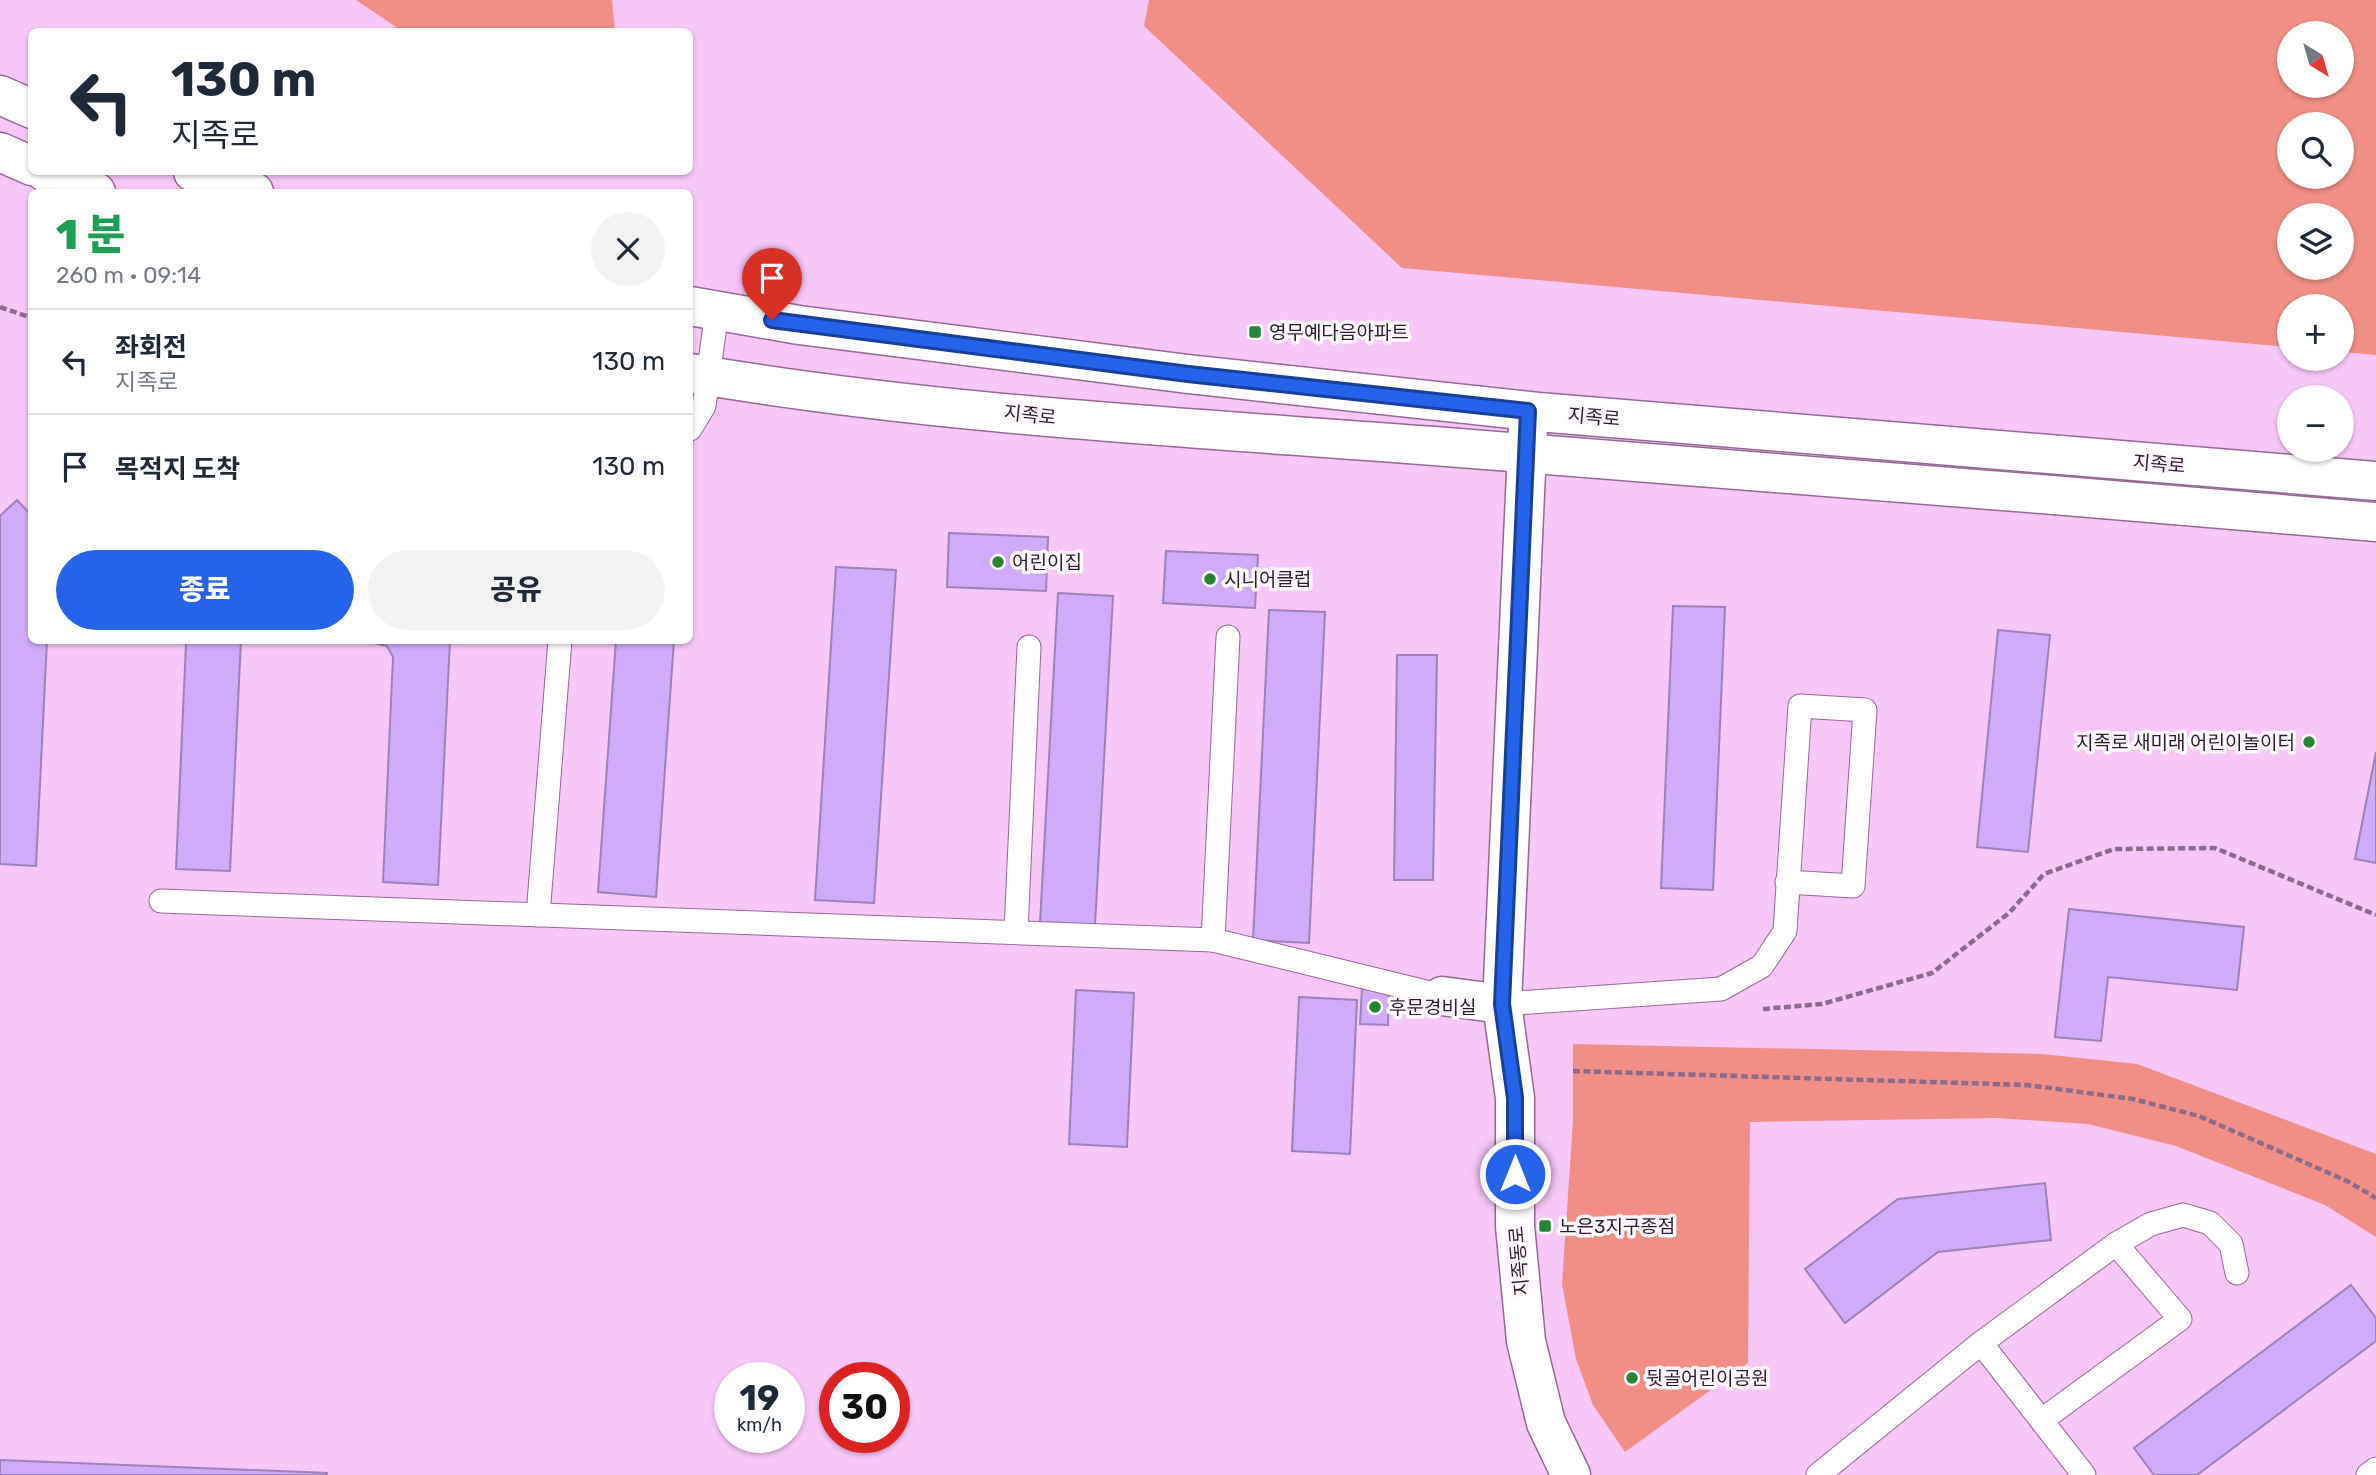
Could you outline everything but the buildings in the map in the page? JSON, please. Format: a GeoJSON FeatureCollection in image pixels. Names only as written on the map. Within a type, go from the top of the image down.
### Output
{"type":"FeatureCollection","features":[{"type":"Feature","properties":{"kind":"street"},"geometry":{"type":"LineString","coordinates":[[0,95],[28,107]]}},
{"type":"Feature","properties":{"kind":"street"},"geometry":{"type":"LineString","coordinates":[[0,152],[28,164]]}},
{"type":"Feature","properties":{"kind":"street"},"geometry":{"type":"LineString","coordinates":[[53,175],[88,189]]}},
{"type":"Feature","properties":{"kind":"street"},"geometry":{"type":"LineString","coordinates":[[202,175],[245,189]]}},
{"type":"Feature","properties":{"kind":"street","name":"지족로"},"geometry":{"type":"LineString","coordinates":[[703,308],[799,326],[1188,374],[1528,411],[2376,481]]}},
{"type":"Feature","properties":{"kind":"street","name":"지족로"},"geometry":{"type":"LineString","coordinates":[[699,375],[793,390],[1050,417],[1749,469],[2376,522]]}},
{"type":"Feature","properties":{"kind":"street","name":"지족동로"},"geometry":{"type":"LineString","coordinates":[[1528,411],[1502,1004],[1515,1098],[1515,1226],[1527,1341],[1546,1423],[1572,1475]]}},
{"type":"Feature","properties":{"kind":"street"},"geometry":{"type":"LineString","coordinates":[[1442,996],[1502,1004]]}},
{"type":"Feature","properties":{"kind":"lane"},"geometry":{"type":"LineString","coordinates":[[693,424],[704,406],[699,375],[703,308]]}},
{"type":"Feature","properties":{"kind":"lane"},"geometry":{"type":"LineString","coordinates":[[1213,940],[1228,637]]}},
{"type":"Feature","properties":{"kind":"lane"},"geometry":{"type":"LineString","coordinates":[[538,915],[559,644]]}},
{"type":"Feature","properties":{"kind":"lane"},"geometry":{"type":"LineString","coordinates":[[1016,931],[1030,647]]}},
{"type":"Feature","properties":{"kind":"lane"},"geometry":{"type":"LineString","coordinates":[[1502,1004],[1721,989],[1762,966],[1785,931],[1787,882],[1800,706],[1865,710],[1853,886],[1787,882]]}},
{"type":"Feature","properties":{"kind":"lane"},"geometry":{"type":"LineString","coordinates":[[161,901],[1213,940],[1442,996]]}},
{"type":"Feature","properties":{"kind":"lane"},"geometry":{"type":"LineString","coordinates":[[1818,1475],[1981,1343],[2116,1244],[2151,1224],[2183,1215],[2210,1223],[2231,1244],[2237,1273]]}},
{"type":"Feature","properties":{"kind":"lane"},"geometry":{"type":"LineString","coordinates":[[2042,1420],[2180,1319],[2116,1244]]}},
{"type":"Feature","properties":{"kind":"lane"},"geometry":{"type":"LineString","coordinates":[[1981,1343],[2084,1475]]}},
{"type":"Feature","properties":{"kind":"lane"},"geometry":{"type":"LineString","coordinates":[[2368,1475],[2376,1469]]}},
{"type":"Feature","properties":{"kind":"path"},"geometry":{"type":"LineString","coordinates":[[0,307],[28,317]]}},
{"type":"Feature","properties":{"kind":"path"},"geometry":{"type":"LineString","coordinates":[[1763,1010],[1822,1004],[1932,973],[2008,913],[2044,874],[2114,849],[2215,848],[2376,915]]}},
{"type":"Feature","properties":{"kind":"path"},"geometry":{"type":"LineString","coordinates":[[1573,1071],[2027,1085],[2133,1099],[2199,1116],[2347,1181],[2376,1198]]}},
{"type":"Feature","properties":{"kind":"shaded area"},"geometry":{"type":"Polygon","coordinates":[[[356,0],[612,0],[615,28],[398,28],[356,0]]]}},
{"type":"Feature","properties":{"kind":"shaded area"},"geometry":{"type":"Polygon","coordinates":[[[1149,0],[2376,0],[2376,355],[2354,353],[2354,294],[2277,294],[2277,346],[1402,268],[1144,26],[1149,0]]]}},
{"type":"Feature","properties":{"kind":"shaded area"},"geometry":{"type":"Polygon","coordinates":[[[1573,1044],[2042,1054],[2137,1064],[2376,1154],[2376,1237],[2325,1205],[2176,1146],[2088,1124],[1996,1118],[1750,1122],[1748,1363],[1625,1452],[1593,1405],[1576,1359],[1562,1284],[1573,1121],[1573,1044]]]}},
{"type":"Feature","properties":{"kind":"place","name":"영무예다음아파트"},"geometry":{"type":"Point","coordinates":[1255,332]}},
{"type":"Feature","properties":{"kind":"place","name":"어린이집"},"geometry":{"type":"Point","coordinates":[998,562]}},
{"type":"Feature","properties":{"kind":"place","name":"시니어클럽"},"geometry":{"type":"Point","coordinates":[1210,579]}},
{"type":"Feature","properties":{"kind":"place","name":"지족로 새미래 어린이놀이터"},"geometry":{"type":"Point","coordinates":[2309,742]}},
{"type":"Feature","properties":{"kind":"place","name":"후문경비실"},"geometry":{"type":"Point","coordinates":[1375,1007]}},
{"type":"Feature","properties":{"kind":"place","name":"노은3지구종점"},"geometry":{"type":"Point","coordinates":[1545,1226]}},
{"type":"Feature","properties":{"kind":"place","name":"뒷골어린이공원"},"geometry":{"type":"Point","coordinates":[1632,1378]}},
{"type":"Feature","properties":{"kind":"route"},"geometry":{"type":"LineString","coordinates":[[772,320],[799,326],[1188,374],[1528,411],[1502,1004],[1515,1098],[1515,1174]]}}]}
